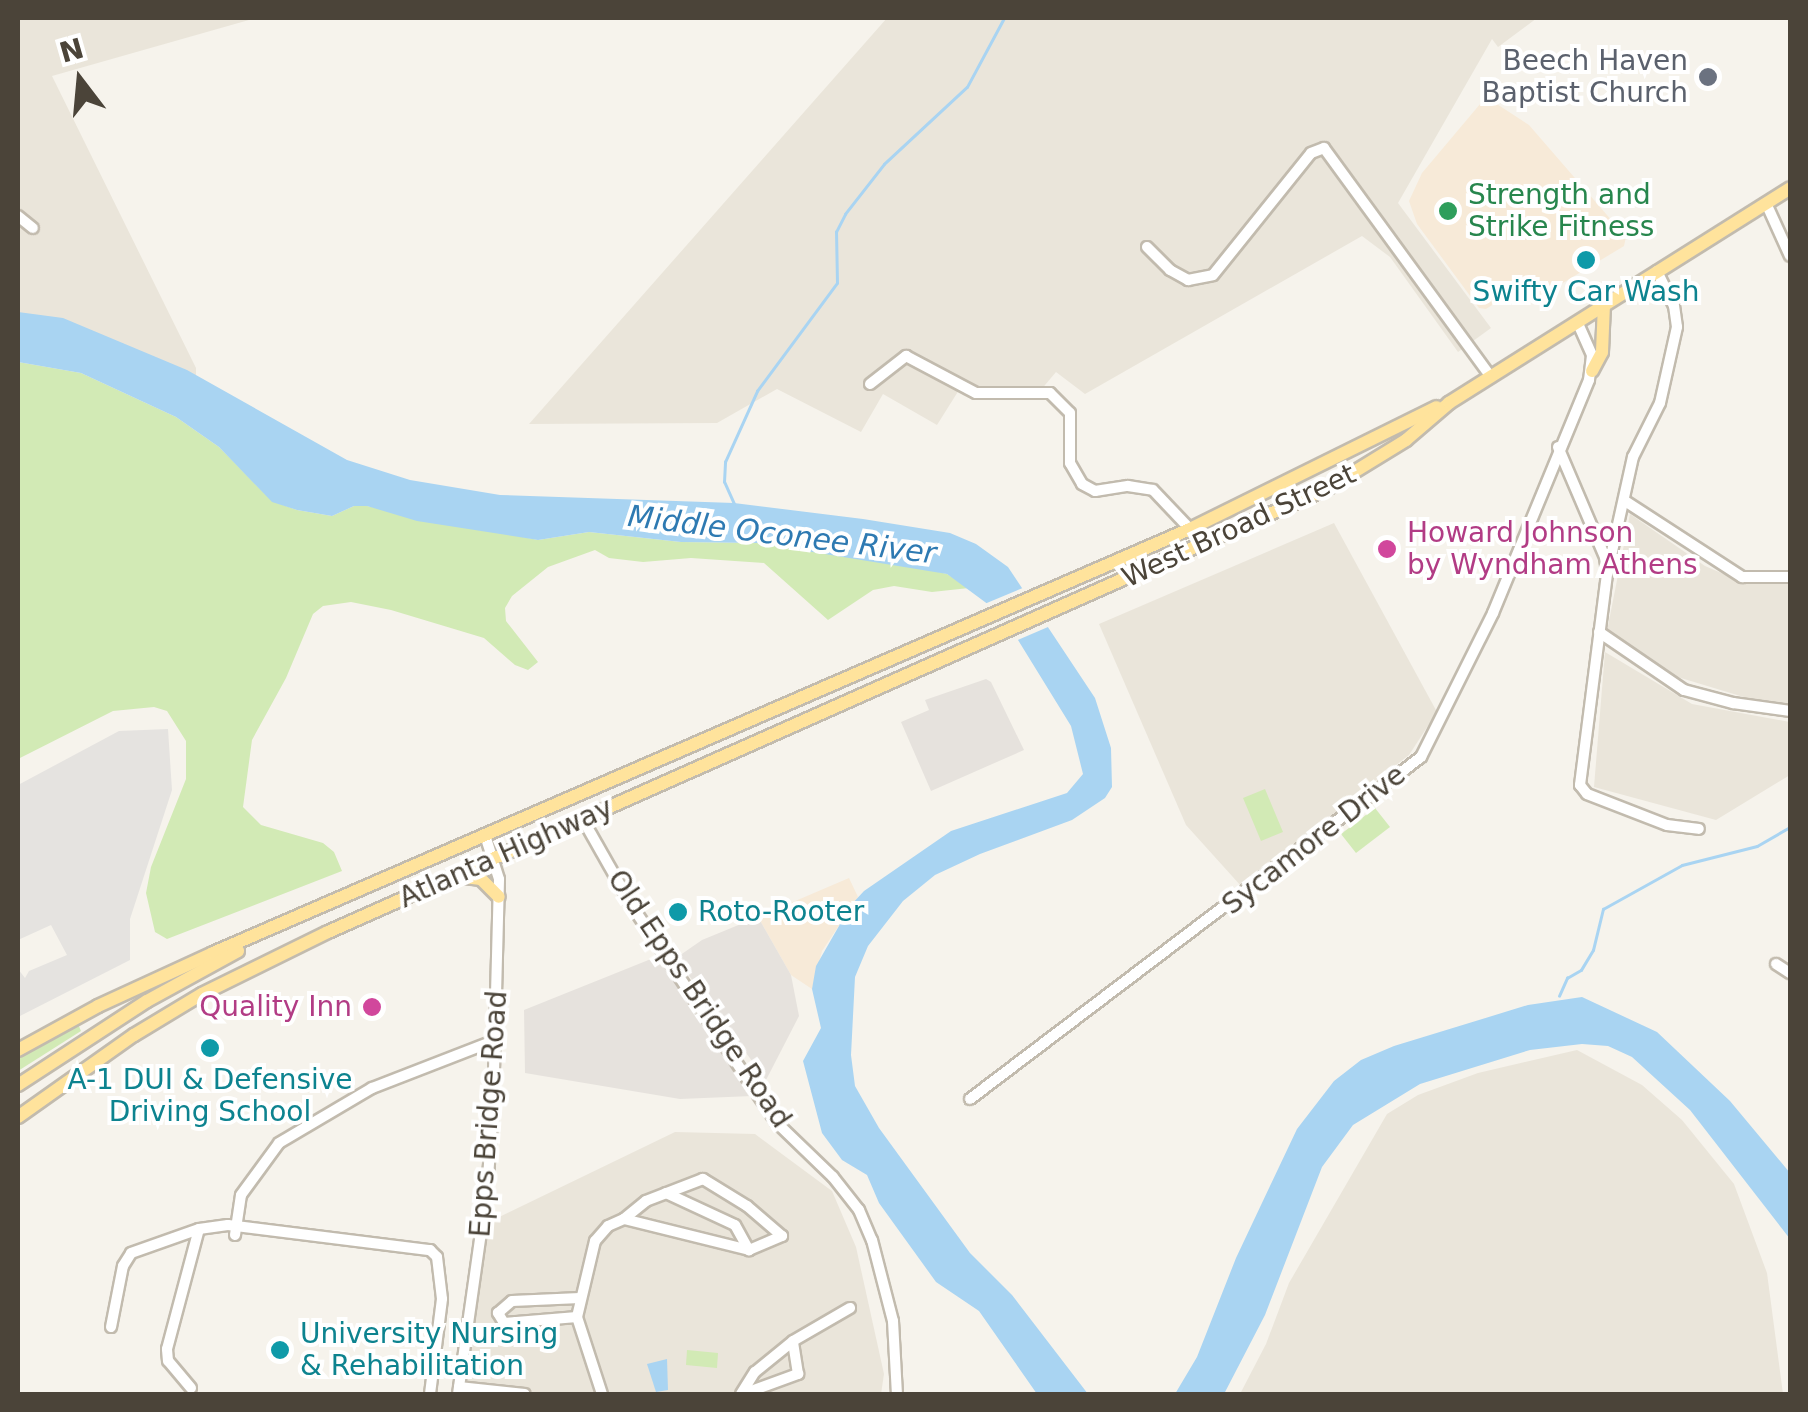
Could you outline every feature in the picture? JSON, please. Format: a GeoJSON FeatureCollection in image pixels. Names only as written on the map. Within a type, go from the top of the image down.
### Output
{"type":"FeatureCollection","features":[{"type":"Feature","properties":{"kind":"main road","name":"West Broad Street"},"geometry":{"type":"LineString","coordinates":[[1016,629],[1276,514],[1350,476],[1406,440],[1449,402],[1790,188]]}},
{"type":"Feature","properties":{"kind":"main road"},"geometry":{"type":"LineString","coordinates":[[1592,371],[1602,352],[1604,304]]}},
{"type":"Feature","properties":{"kind":"main road","name":"West Broad Street"},"geometry":{"type":"LineString","coordinates":[[1021,601],[1266,494],[1396,424],[1449,402]]}},
{"type":"Feature","properties":{"kind":"main road"},"geometry":{"type":"LineString","coordinates":[[1266,494],[1276,514]]}},
{"type":"Feature","properties":{"kind":"main road","name":"Atlanta Highway"},"geometry":{"type":"LineString","coordinates":[[18,1050],[114,999],[1021,601]]}},
{"type":"Feature","properties":{"kind":"main road","name":"Atlanta Highway"},"geometry":{"type":"LineString","coordinates":[[18,1117],[102,1056],[202,994],[448,876],[1016,629]]}},
{"type":"Feature","properties":{"kind":"main road"},"geometry":{"type":"LineString","coordinates":[[448,876],[477,877],[498,898]]}},
{"type":"Feature","properties":{"kind":"main road"},"geometry":{"type":"LineString","coordinates":[[18,1084],[146,1000],[284,926]]}},
{"type":"Feature","properties":{"kind":"main road"},"geometry":{"type":"LineString","coordinates":[[18,1127],[36,1104]]}},
{"type":"Feature","properties":{"kind":"street"},"geometry":{"type":"LineString","coordinates":[[1147,248],[1188,280],[1213,275],[1311,153],[1324,148],[1490,376]]}},
{"type":"Feature","properties":{"kind":"street"},"geometry":{"type":"LineString","coordinates":[[1766,204],[1790,256]]}},
{"type":"Feature","properties":{"kind":"street"},"geometry":{"type":"LineString","coordinates":[[18,216],[33,228]]}},
{"type":"Feature","properties":{"kind":"street"},"geometry":{"type":"LineString","coordinates":[[1657,272],[1674,306],[1678,326],[1664,389],[1632,457],[1607,574],[1580,785],[1587,794],[1667,825],[1699,829]]}},
{"type":"Feature","properties":{"kind":"street"},"geometry":{"type":"LineString","coordinates":[[1576,322],[1588,340],[1592,371]]}},
{"type":"Feature","properties":{"kind":"street"},"geometry":{"type":"LineString","coordinates":[[870,384],[906,356],[976,393],[1050,393],[1070,413],[1070,463],[1082,484],[1095,490],[1128,486],[1153,490],[1190,529]]}},
{"type":"Feature","properties":{"kind":"street","name":"Sycamore Drive"},"geometry":{"type":"LineString","coordinates":[[970,1099],[1301,852],[1421,757],[1493,613],[1592,371]]}},
{"type":"Feature","properties":{"kind":"street"},"geometry":{"type":"LineString","coordinates":[[1558,447],[1601,546],[1607,574]]}},
{"type":"Feature","properties":{"kind":"street"},"geometry":{"type":"LineString","coordinates":[[1625,501],[1742,577],[1790,577]]}},
{"type":"Feature","properties":{"kind":"street"},"geometry":{"type":"LineString","coordinates":[[1600,632],[1684,690],[1732,704],[1790,711]]}},
{"type":"Feature","properties":{"kind":"street","name":"Old Epps Bridge Road"},"geometry":{"type":"LineString","coordinates":[[582,818],[632,906],[746,1080],[776,1122],[833,1177],[859,1210],[872,1240],[893,1321],[897,1394]]}},
{"type":"Feature","properties":{"kind":"street","name":"Epps Bridge Road"},"geometry":{"type":"LineString","coordinates":[[459,1391],[487,1191],[496,1040],[498,898],[494,856],[485,835]]}},
{"type":"Feature","properties":{"kind":"street"},"geometry":{"type":"LineString","coordinates":[[1776,964],[1790,973]]}},
{"type":"Feature","properties":{"kind":"street"},"geometry":{"type":"LineString","coordinates":[[235,1230],[241,1195],[279,1143],[372,1088],[496,1040]]}},
{"type":"Feature","properties":{"kind":"street"},"geometry":{"type":"LineString","coordinates":[[602,1394],[577,1317],[595,1242],[608,1226],[646,1201],[702,1178],[748,1206],[782,1236],[749,1250],[624,1219]]}},
{"type":"Feature","properties":{"kind":"street"},"geometry":{"type":"LineString","coordinates":[[666,1193],[735,1225],[749,1250]]}},
{"type":"Feature","properties":{"kind":"street"},"geometry":{"type":"LineString","coordinates":[[191,1388],[168,1361],[166,1349],[199,1229]]}},
{"type":"Feature","properties":{"kind":"street"},"geometry":{"type":"LineString","coordinates":[[111,1327],[123,1266],[131,1253],[199,1229],[430,1250],[437,1258],[442,1298],[430,1394]]}},
{"type":"Feature","properties":{"kind":"street"},"geometry":{"type":"LineString","coordinates":[[472,1311],[498,1313],[512,1300],[580,1298]]}},
{"type":"Feature","properties":{"kind":"street"},"geometry":{"type":"LineString","coordinates":[[742,1394],[754,1372],[793,1342],[850,1308]]}},
{"type":"Feature","properties":{"kind":"street"},"geometry":{"type":"LineString","coordinates":[[498,1313],[504,1322],[577,1317]]}},
{"type":"Feature","properties":{"kind":"street"},"geometry":{"type":"LineString","coordinates":[[742,1394],[798,1374],[793,1342]]}},
{"type":"Feature","properties":{"kind":"street"},"geometry":{"type":"LineString","coordinates":[[459,1391],[525,1394]]}},
{"type":"Feature","properties":{"kind":"shaded area"},"geometry":{"type":"Polygon","coordinates":[[[18,18],[256,18],[52,76],[196,368],[196,377],[18,317],[18,18]]]}},
{"type":"Feature","properties":{"kind":"shaded area"},"geometry":{"type":"Polygon","coordinates":[[[887,18],[1537,18],[1498,47],[1492,39],[1398,203],[1491,328],[1458,352],[1390,257],[1362,236],[1085,394],[1056,372],[1040,391],[985,392],[964,382],[937,425],[883,394],[861,432],[777,389],[717,423],[529,424],[887,18]]]}},
{"type":"Feature","properties":{"kind":"shaded area"},"geometry":{"type":"Polygon","coordinates":[[[1486,97],[1529,125],[1626,237],[1624,246],[1543,295],[1531,280],[1486,309],[1479,308],[1417,224],[1409,201],[1422,173],[1486,97]]]}},
{"type":"Feature","properties":{"kind":"shaded area"},"geometry":{"type":"Polygon","coordinates":[[[1630,514],[1705,566],[1747,584],[1790,583],[1790,704],[1780,708],[1671,675],[1606,636],[1630,514]]]}},
{"type":"Feature","properties":{"kind":"shaded area"},"geometry":{"type":"Polygon","coordinates":[[[1334,523],[1437,712],[1409,755],[1241,886],[1186,825],[1099,624],[1334,523]]]}},
{"type":"Feature","properties":{"kind":"shaded area"},"geometry":{"type":"Polygon","coordinates":[[[1605,652],[1692,704],[1790,722],[1790,775],[1716,820],[1594,787],[1605,652]]]}},
{"type":"Feature","properties":{"kind":"shaded area"},"geometry":{"type":"Polygon","coordinates":[[[986,679],[1024,750],[931,791],[901,722],[929,710],[925,700],[986,679]]]}},
{"type":"Feature","properties":{"kind":"shaded area"},"geometry":{"type":"Polygon","coordinates":[[[168,729],[172,790],[130,919],[130,960],[18,1017],[18,969],[25,978],[29,971],[67,955],[51,925],[18,940],[18,785],[119,731],[168,729]]]}},
{"type":"Feature","properties":{"kind":"shaded area"},"geometry":{"type":"Polygon","coordinates":[[[849,878],[858,897],[822,951],[812,989],[791,975],[758,917],[849,878]]]}},
{"type":"Feature","properties":{"kind":"shaded area"},"geometry":{"type":"Polygon","coordinates":[[[758,917],[791,975],[799,1016],[766,1080],[676,958],[702,940],[758,917]]]}},
{"type":"Feature","properties":{"kind":"shaded area"},"geometry":{"type":"Polygon","coordinates":[[[656,957],[664,959],[752,1096],[680,1099],[525,1073],[524,1010],[656,957]]]}},
{"type":"Feature","properties":{"kind":"shaded area"},"geometry":{"type":"Polygon","coordinates":[[[1577,1050],[1642,1085],[1682,1120],[1734,1184],[1767,1273],[1783,1394],[1240,1394],[1266,1344],[1289,1283],[1387,1114],[1418,1095],[1478,1073],[1577,1050]]]}},
{"type":"Feature","properties":{"kind":"shaded area"},"geometry":{"type":"Polygon","coordinates":[[[675,1132],[755,1134],[832,1191],[856,1247],[884,1374],[881,1394],[462,1394],[489,1222],[675,1132]]]}},
{"type":"Feature","properties":{"kind":"green space"},"geometry":{"type":"Polygon","coordinates":[[[18,362],[81,373],[176,417],[219,447],[272,501],[297,510],[332,516],[354,506],[367,506],[538,540],[589,532],[681,542],[758,543],[926,569],[947,574],[969,588],[932,592],[894,586],[873,590],[828,620],[764,563],[691,558],[643,562],[609,558],[595,550],[548,567],[512,596],[505,608],[506,621],[538,662],[528,670],[515,665],[484,638],[351,602],[323,606],[313,614],[286,678],[252,740],[243,807],[261,825],[323,843],[334,852],[342,871],[167,939],[155,932],[146,893],[151,867],[186,779],[186,741],[167,711],[154,707],[113,711],[18,759],[18,362]]]}},
{"type":"Feature","properties":{"kind":"green space"},"geometry":{"type":"Polygon","coordinates":[[[1265,789],[1283,832],[1261,841],[1243,798],[1265,789]]]}},
{"type":"Feature","properties":{"kind":"green space"},"geometry":{"type":"Polygon","coordinates":[[[1375,808],[1390,827],[1356,853],[1341,834],[1375,808]]]}},
{"type":"Feature","properties":{"kind":"green space"},"geometry":{"type":"Polygon","coordinates":[[[78,1024],[81,1031],[18,1071],[18,1057],[78,1024]]]}},
{"type":"Feature","properties":{"kind":"green space"},"geometry":{"type":"Polygon","coordinates":[[[687,1350],[718,1353],[717,1368],[686,1365],[687,1350]]]}},
{"type":"Feature","properties":{"kind":"water","name":"Middle Oconee River"},"geometry":{"type":"Polygon","coordinates":[[[18,312],[63,318],[187,370],[347,460],[410,480],[500,495],[734,503],[863,519],[950,533],[976,544],[1008,567],[1095,698],[1111,748],[1112,787],[1105,798],[1072,820],[935,875],[903,901],[868,946],[855,977],[851,1055],[855,1086],[879,1128],[970,1253],[1012,1295],[1088,1394],[1037,1394],[979,1311],[936,1282],[879,1203],[867,1175],[842,1160],[822,1133],[803,1061],[821,1028],[812,989],[816,966],[851,905],[864,891],[951,831],[1067,793],[1083,774],[1071,726],[1015,635],[989,605],[947,574],[758,543],[681,542],[589,532],[538,540],[417,521],[367,506],[354,506],[332,516],[297,510],[272,502],[219,447],[176,417],[81,373],[18,362],[18,312]]]}},
{"type":"Feature","properties":{"kind":"water"},"geometry":{"type":"Polygon","coordinates":[[[1582,997],[1657,1032],[1730,1101],[1790,1173],[1790,1239],[1690,1110],[1632,1057],[1608,1046],[1582,1044],[1530,1050],[1420,1084],[1353,1125],[1322,1167],[1265,1315],[1224,1394],[1175,1394],[1197,1357],[1236,1258],[1297,1129],[1334,1081],[1361,1060],[1394,1046],[1528,1005],[1582,997]]]}},
{"type":"Feature","properties":{"kind":"water"},"geometry":{"type":"Polygon","coordinates":[[[667,1359],[668,1390],[656,1392],[647,1364],[667,1359]]]}},
{"type":"Feature","properties":{"kind":"pier"},"geometry":{"type":"Polygon","coordinates":[[[1030,585],[1055,624],[1013,642],[982,605],[1030,585]]]}},
{"type":"Feature","properties":{"kind":"waterway","name":"Middle Oconee River"},"geometry":{"type":"LineString","coordinates":[[734,504],[724,482],[725,462],[757,391],[837,283],[836,232],[845,214],[884,164],[967,87],[1004,18]]}},
{"type":"Feature","properties":{"kind":"waterway"},"geometry":{"type":"LineString","coordinates":[[1559,996],[1567,978],[1581,970],[1593,950],[1603,909],[1682,865],[1757,846],[1790,827]]}},
{"type":"Feature","properties":{"kind":"place","name":"Beech Haven Baptist Church"},"geometry":{"type":"Point","coordinates":[1708,77]}},
{"type":"Feature","properties":{"kind":"place","name":"Strength and Strike Fitness"},"geometry":{"type":"Point","coordinates":[1448,211]}},
{"type":"Feature","properties":{"kind":"place","name":"Swifty Car Wash"},"geometry":{"type":"Point","coordinates":[1586,260]}},
{"type":"Feature","properties":{"kind":"place","name":"Howard Johnson by Wyndham Athens"},"geometry":{"type":"Point","coordinates":[1387,549]}},
{"type":"Feature","properties":{"kind":"place","name":"Roto-Rooter"},"geometry":{"type":"Point","coordinates":[678,912]}},
{"type":"Feature","properties":{"kind":"place","name":"Quality Inn"},"geometry":{"type":"Point","coordinates":[372,1007]}},
{"type":"Feature","properties":{"kind":"place","name":"A-1 DUI & Defensive Driving School"},"geometry":{"type":"Point","coordinates":[210,1048]}},
{"type":"Feature","properties":{"kind":"place","name":"University Nursing & Rehabilitation"},"geometry":{"type":"Point","coordinates":[280,1350]}}]}
